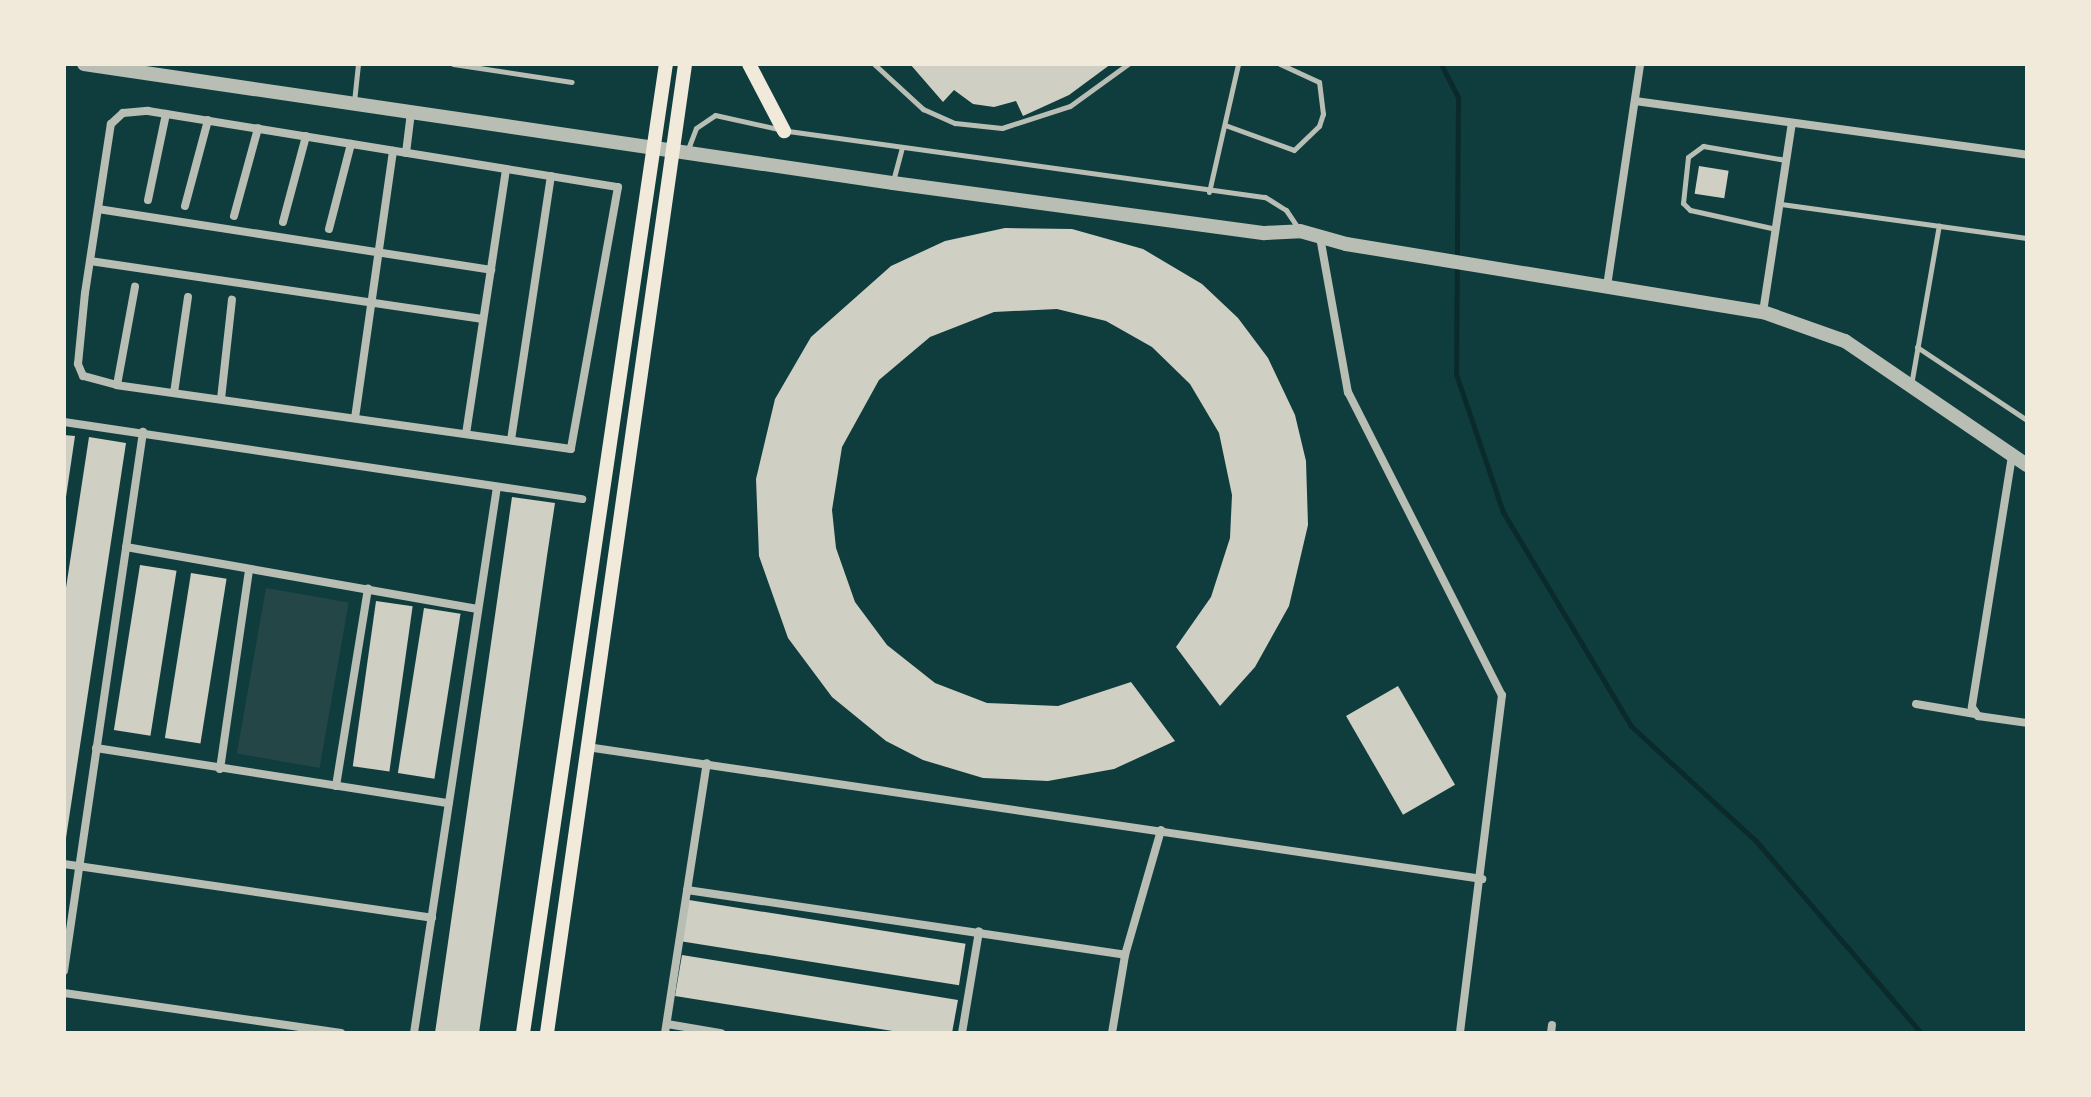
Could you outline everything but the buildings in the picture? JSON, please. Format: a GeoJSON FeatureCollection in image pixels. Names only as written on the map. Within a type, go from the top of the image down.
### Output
{"type":"FeatureCollection","features":[{"type":"Feature","properties":{"kind":"main road"},"geometry":{"type":"LineString","coordinates":[[523,1033],[666,64]]}},
{"type":"Feature","properties":{"kind":"main road"},"geometry":{"type":"LineString","coordinates":[[547,1033],[587,747],[679,153],[685,64]]}},
{"type":"Feature","properties":{"kind":"main road"},"geometry":{"type":"LineString","coordinates":[[749,64],[784,131]]}},
{"type":"Feature","properties":{"kind":"street"},"geometry":{"type":"LineString","coordinates":[[84,64],[893,183],[1265,233],[1300,231],[1346,244],[1763,312],[1845,341],[2027,465]]}},
{"type":"Feature","properties":{"kind":"street"},"geometry":{"type":"LineString","coordinates":[[1607,286],[1640,64]]}},
{"type":"Feature","properties":{"kind":"street"},"geometry":{"type":"LineString","coordinates":[[1635,101],[2027,155]]}},
{"type":"Feature","properties":{"kind":"street"},"geometry":{"type":"LineString","coordinates":[[138,110],[393,151],[618,187],[571,449],[117,385],[79,371],[90,261],[111,124],[138,110]]}},
{"type":"Feature","properties":{"kind":"street"},"geometry":{"type":"LineString","coordinates":[[406,153],[411,112]]}},
{"type":"Feature","properties":{"kind":"street"},"geometry":{"type":"LineString","coordinates":[[148,200],[166,114]]}},
{"type":"Feature","properties":{"kind":"street"},"geometry":{"type":"LineString","coordinates":[[185,206],[208,120]]}},
{"type":"Feature","properties":{"kind":"street"},"geometry":{"type":"LineString","coordinates":[[1763,312],[1792,123]]}},
{"type":"Feature","properties":{"kind":"street"},"geometry":{"type":"LineString","coordinates":[[234,216],[258,128]]}},
{"type":"Feature","properties":{"kind":"street"},"geometry":{"type":"LineString","coordinates":[[283,222],[306,136]]}},
{"type":"Feature","properties":{"kind":"street"},"geometry":{"type":"LineString","coordinates":[[329,229],[351,144]]}},
{"type":"Feature","properties":{"kind":"street"},"geometry":{"type":"LineString","coordinates":[[355,418],[393,151]]}},
{"type":"Feature","properties":{"kind":"street"},"geometry":{"type":"LineString","coordinates":[[466,434],[506,169]]}},
{"type":"Feature","properties":{"kind":"street"},"geometry":{"type":"LineString","coordinates":[[511,440],[551,176]]}},
{"type":"Feature","properties":{"kind":"street"},"geometry":{"type":"LineString","coordinates":[[98,209],[491,270]]}},
{"type":"Feature","properties":{"kind":"street"},"geometry":{"type":"LineString","coordinates":[[1320,236],[1348,392],[1500,683],[1502,707],[1460,1033]]}},
{"type":"Feature","properties":{"kind":"street"},"geometry":{"type":"LineString","coordinates":[[90,261],[483,319]]}},
{"type":"Feature","properties":{"kind":"street"},"geometry":{"type":"LineString","coordinates":[[117,385],[135,287]]}},
{"type":"Feature","properties":{"kind":"street"},"geometry":{"type":"LineString","coordinates":[[174,393],[188,297]]}},
{"type":"Feature","properties":{"kind":"street"},"geometry":{"type":"LineString","coordinates":[[221,399],[232,300]]}},
{"type":"Feature","properties":{"kind":"street"},"geometry":{"type":"LineString","coordinates":[[64,422],[582,499]]}},
{"type":"Feature","properties":{"kind":"street"},"geometry":{"type":"LineString","coordinates":[[64,971],[143,432]]}},
{"type":"Feature","properties":{"kind":"street"},"geometry":{"type":"LineString","coordinates":[[1975,714],[2012,456]]}},
{"type":"Feature","properties":{"kind":"street"},"geometry":{"type":"LineString","coordinates":[[414,1033],[497,487]]}},
{"type":"Feature","properties":{"kind":"street"},"geometry":{"type":"LineString","coordinates":[[126,547],[478,609]]}},
{"type":"Feature","properties":{"kind":"street"},"geometry":{"type":"LineString","coordinates":[[220,769],[249,570]]}},
{"type":"Feature","properties":{"kind":"street"},"geometry":{"type":"LineString","coordinates":[[336,786],[368,589]]}},
{"type":"Feature","properties":{"kind":"street"},"geometry":{"type":"LineString","coordinates":[[1916,704],[2027,723]]}},
{"type":"Feature","properties":{"kind":"street"},"geometry":{"type":"LineString","coordinates":[[587,747],[1482,879]]}},
{"type":"Feature","properties":{"kind":"street"},"geometry":{"type":"LineString","coordinates":[[96,748],[449,803]]}},
{"type":"Feature","properties":{"kind":"street"},"geometry":{"type":"LineString","coordinates":[[707,763],[666,1028],[721,1033]]}},
{"type":"Feature","properties":{"kind":"street"},"geometry":{"type":"LineString","coordinates":[[1112,1033],[1125,955],[1161,830]]}},
{"type":"Feature","properties":{"kind":"street"},"geometry":{"type":"LineString","coordinates":[[64,864],[432,918]]}},
{"type":"Feature","properties":{"kind":"street"},"geometry":{"type":"LineString","coordinates":[[687,890],[1125,955]]}},
{"type":"Feature","properties":{"kind":"street"},"geometry":{"type":"LineString","coordinates":[[962,1033],[979,931]]}},
{"type":"Feature","properties":{"kind":"street"},"geometry":{"type":"LineString","coordinates":[[64,993],[294,1030],[341,1033]]}},
{"type":"Feature","properties":{"kind":"lane"},"geometry":{"type":"LineString","coordinates":[[354,103],[358,64]]}},
{"type":"Feature","properties":{"kind":"lane"},"geometry":{"type":"LineString","coordinates":[[453,64],[572,82]]}},
{"type":"Feature","properties":{"kind":"lane"},"geometry":{"type":"LineString","coordinates":[[874,64],[923,109],[955,123],[1002,128],[1070,106],[1128,64]]}},
{"type":"Feature","properties":{"kind":"lane"},"geometry":{"type":"LineString","coordinates":[[1209,192],[1238,64]]}},
{"type":"Feature","properties":{"kind":"lane"},"geometry":{"type":"LineString","coordinates":[[1225,125],[1294,150],[1319,126],[1323,114],[1319,82],[1280,64]]}},
{"type":"Feature","properties":{"kind":"lane"},"geometry":{"type":"LineString","coordinates":[[679,153],[696,128],[715,115],[784,131],[1276,201],[1300,231]]}},
{"type":"Feature","properties":{"kind":"lane"},"geometry":{"type":"LineString","coordinates":[[1776,229],[1690,210],[1683,203],[1688,157],[1703,146],[1786,160]]}},
{"type":"Feature","properties":{"kind":"lane"},"geometry":{"type":"LineString","coordinates":[[893,183],[902,147]]}},
{"type":"Feature","properties":{"kind":"lane"},"geometry":{"type":"LineString","coordinates":[[1780,204],[2027,238]]}},
{"type":"Feature","properties":{"kind":"lane"},"geometry":{"type":"LineString","coordinates":[[1911,386],[1939,225]]}},
{"type":"Feature","properties":{"kind":"lane"},"geometry":{"type":"LineString","coordinates":[[1917,347],[2027,420]]}},
{"type":"Feature","properties":{"kind":"shaded area"},"geometry":{"type":"Polygon","coordinates":[[[266,588],[349,603],[320,768],[237,753],[266,588]]]}},
{"type":"Feature","properties":{"kind":"waterway"},"geometry":{"type":"LineString","coordinates":[[1441,64],[1458,97],[1456,374],[1503,512],[1631,726],[1756,841],[1921,1033]]}}]}
